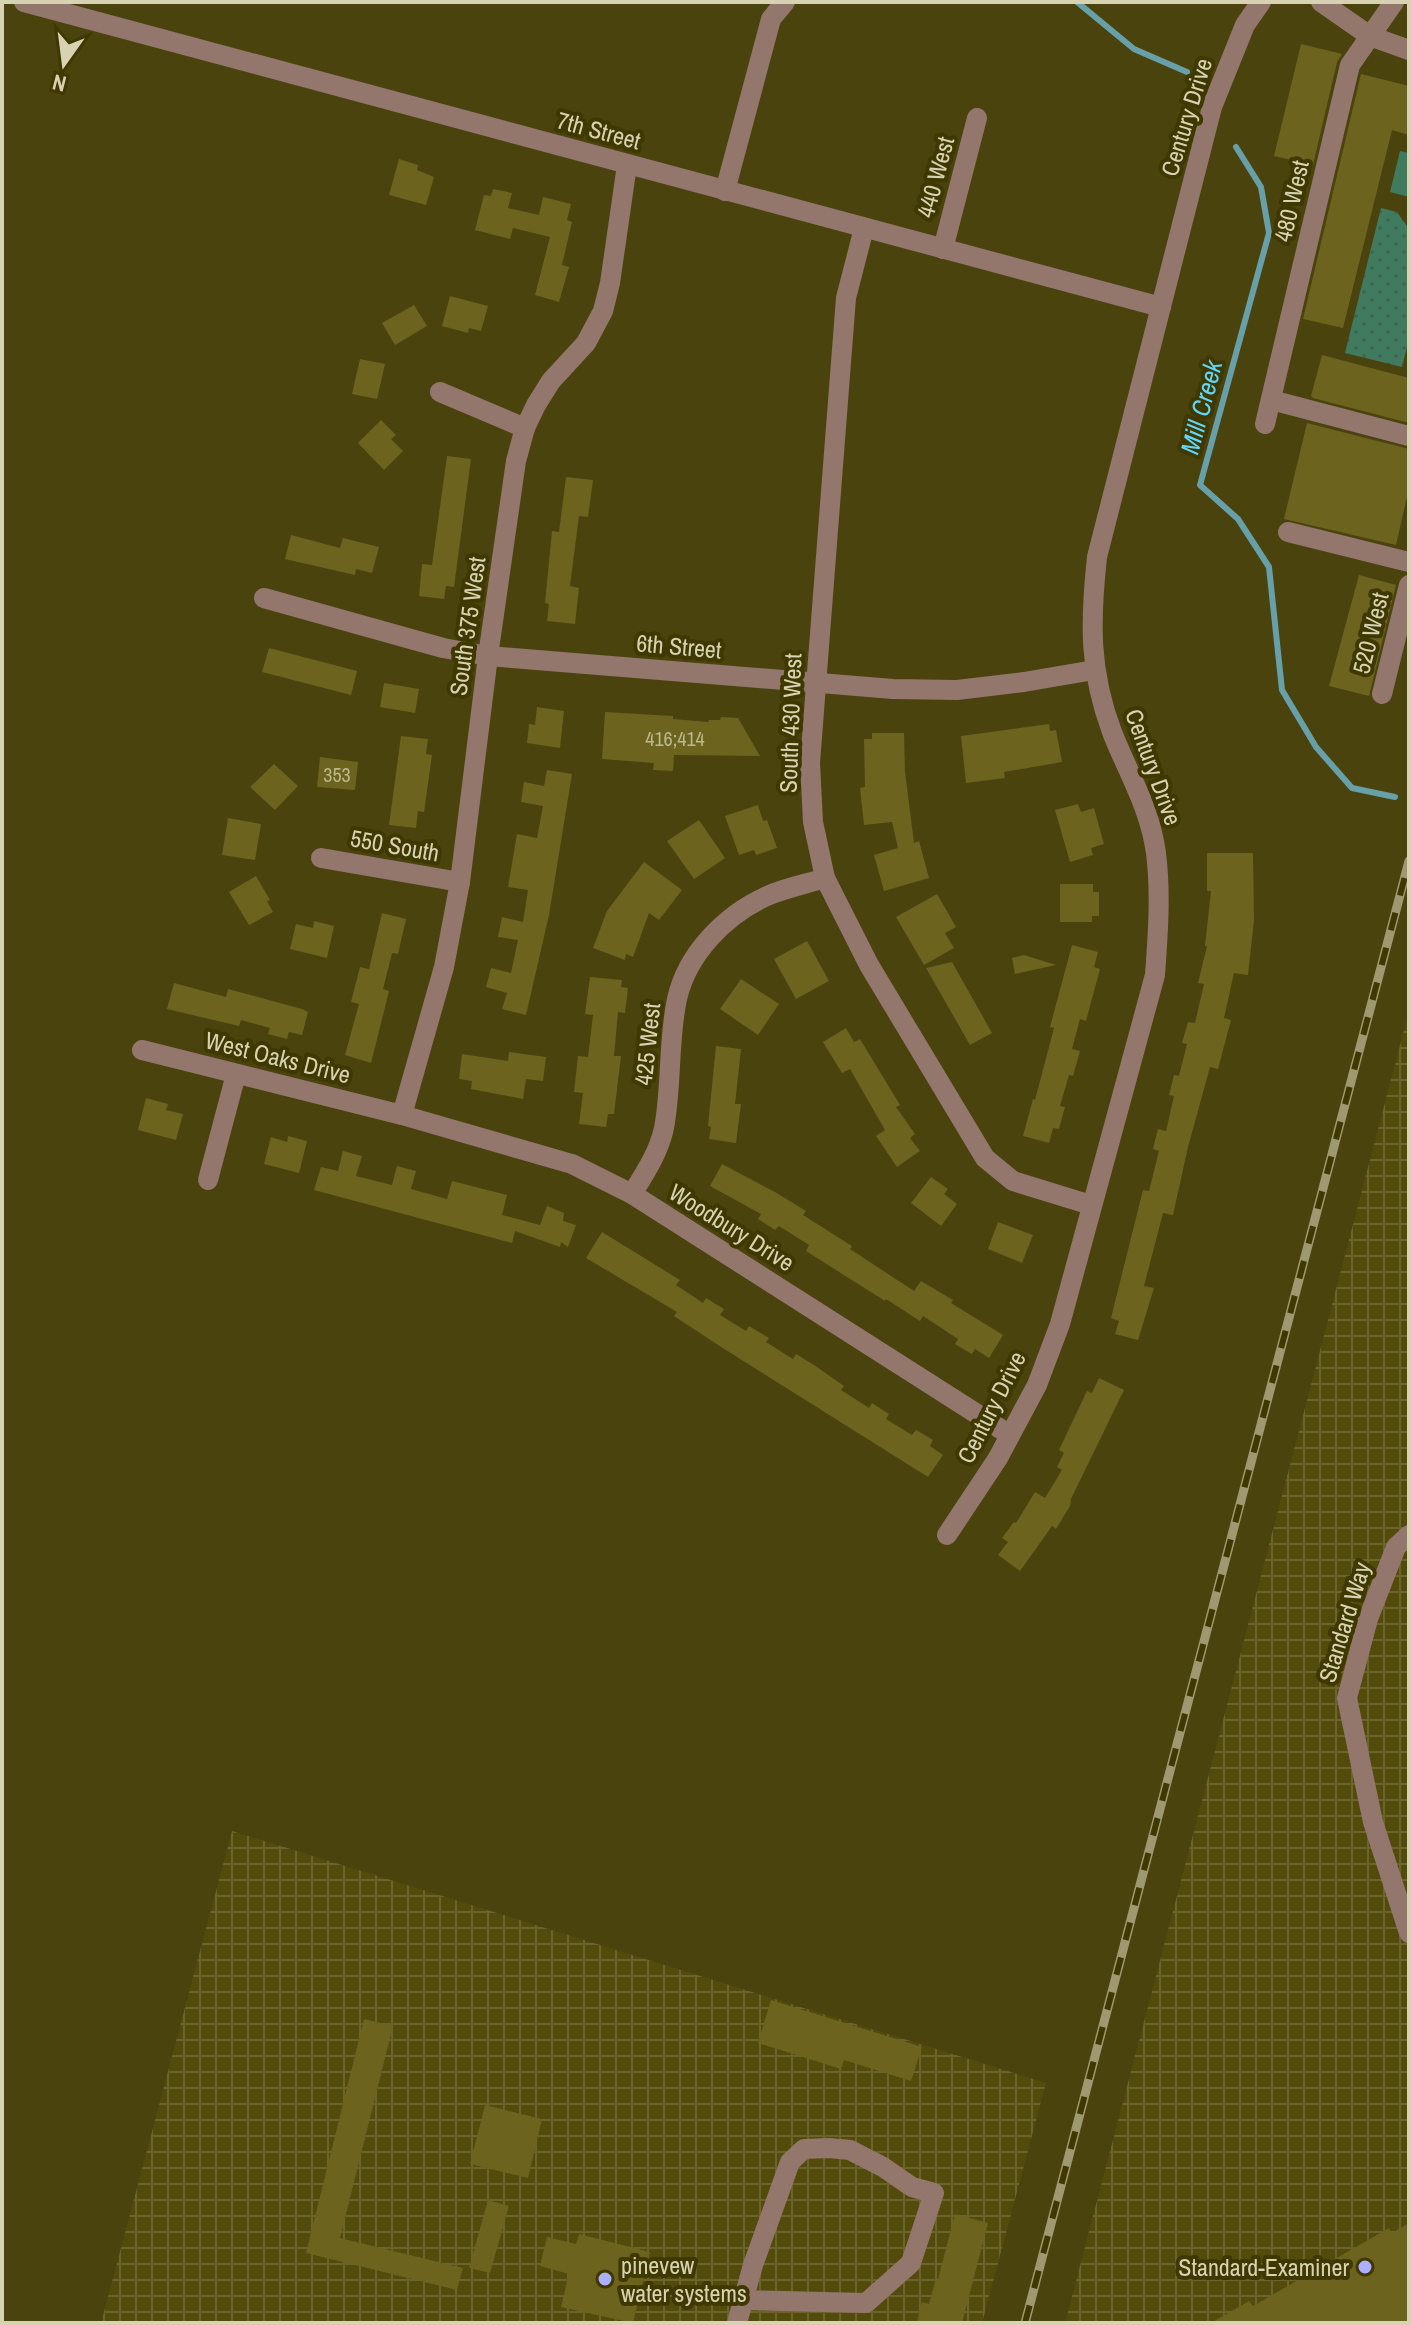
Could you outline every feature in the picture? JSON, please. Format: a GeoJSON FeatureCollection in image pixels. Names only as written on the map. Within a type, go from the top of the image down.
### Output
{"type":"FeatureCollection","features":[{"type":"Feature","properties":{"kind":"street","name":"7th Street"},"geometry":{"type":"LineString","coordinates":[[24,2],[1161,307]]}},
{"type":"Feature","properties":{"kind":"street"},"geometry":{"type":"LineString","coordinates":[[725,191],[771,19],[785,2]]}},
{"type":"Feature","properties":{"kind":"street","name":"Century Drive"},"geometry":{"type":"LineString","coordinates":[[947,1535],[998,1458],[1037,1385],[1060,1324],[1155,975],[1159,922],[1156,851],[1140,791],[1112,731],[1094,670],[1091,613],[1097,557],[1212,107],[1245,25],[1261,2]]}},
{"type":"Feature","properties":{"kind":"street"},"geometry":{"type":"LineString","coordinates":[[1321,2],[1370,36],[1409,50]]}},
{"type":"Feature","properties":{"kind":"street","name":"480 West"},"geometry":{"type":"LineString","coordinates":[[1265,424],[1350,65],[1394,2]]}},
{"type":"Feature","properties":{"kind":"street","name":"440 West"},"geometry":{"type":"LineString","coordinates":[[943,249],[977,118]]}},
{"type":"Feature","properties":{"kind":"street","name":"South 375 West"},"geometry":{"type":"LineString","coordinates":[[402,1115],[444,967],[460,882],[516,461],[525,428],[536,405],[551,381],[586,343],[603,311],[627,165]]}},
{"type":"Feature","properties":{"kind":"street","name":"South 430 West"},"geometry":{"type":"LineString","coordinates":[[864,228],[846,298],[810,763],[813,822],[825,878],[869,965],[985,1158],[1013,1181],[1091,1205]]}},
{"type":"Feature","properties":{"kind":"street"},"geometry":{"type":"LineString","coordinates":[[440,392],[525,428]]}},
{"type":"Feature","properties":{"kind":"street"},"geometry":{"type":"LineString","coordinates":[[1271,400],[1409,436]]}},
{"type":"Feature","properties":{"kind":"street"},"geometry":{"type":"LineString","coordinates":[[1288,532],[1409,562]]}},
{"type":"Feature","properties":{"kind":"street","name":"520 West"},"geometry":{"type":"LineString","coordinates":[[1382,694],[1409,585]]}},
{"type":"Feature","properties":{"kind":"street","name":"6th Street"},"geometry":{"type":"LineString","coordinates":[[264,598],[443,648],[488,656],[893,689],[957,690],[1094,670]]}},
{"type":"Feature","properties":{"kind":"street","name":"550 South"},"geometry":{"type":"LineString","coordinates":[[321,858],[460,882]]}},
{"type":"Feature","properties":{"kind":"street","name":"425 West"},"geometry":{"type":"LineString","coordinates":[[632,1194],[655,1155],[664,1129],[677,998],[688,970],[709,937],[735,915],[767,896],[825,878]]}},
{"type":"Feature","properties":{"kind":"street","name":"West Oaks Drive"},"geometry":{"type":"LineString","coordinates":[[142,1050],[402,1115]]}},
{"type":"Feature","properties":{"kind":"street"},"geometry":{"type":"LineString","coordinates":[[208,1180],[236,1074]]}},
{"type":"Feature","properties":{"kind":"street","name":"Woodbury Drive"},"geometry":{"type":"LineString","coordinates":[[402,1115],[572,1164],[632,1194],[1010,1435]]}},
{"type":"Feature","properties":{"kind":"street","name":"Standard Way"},"geometry":{"type":"LineString","coordinates":[[1409,1535],[1396,1547],[1374,1605],[1347,1698],[1373,1822],[1409,1933]]}},
{"type":"Feature","properties":{"kind":"street","name":"Standard Way"},"geometry":{"type":"LineString","coordinates":[[1389,1869],[1409,1900]]}},
{"type":"Feature","properties":{"kind":"street"},"geometry":{"type":"LineString","coordinates":[[737,2323],[743,2300],[790,2162],[804,2149],[850,2150],[912,2187],[934,2193],[911,2263],[866,2303],[743,2300]]}},
{"type":"Feature","properties":{"kind":"shaded area"},"geometry":{"type":"Polygon","coordinates":[[[1409,1011],[1409,2323],[1065,2323],[1409,1011]]]}},
{"type":"Feature","properties":{"kind":"shaded area"},"geometry":{"type":"Polygon","coordinates":[[[232,1831],[1046,2083],[982,2323],[101,2323],[232,1831]]]}},
{"type":"Feature","properties":{"kind":"green space"},"geometry":{"type":"Polygon","coordinates":[[[1400,151],[1409,153],[1409,197],[1390,192],[1400,151]]]}},
{"type":"Feature","properties":{"kind":"green space"},"geometry":{"type":"Polygon","coordinates":[[[1381,208],[1397,212],[1409,229],[1409,339],[1402,367],[1345,353],[1381,208]]]}},
{"type":"Feature","properties":{"kind":"building"},"geometry":{"type":"Polygon","coordinates":[[[1301,44],[1342,54],[1337,62],[1313,165],[1274,156],[1301,44]]]}},
{"type":"Feature","properties":{"kind":"building"},"geometry":{"type":"Polygon","coordinates":[[[1361,74],[1409,86],[1409,135],[1392,130],[1343,328],[1303,319],[1361,74]]]}},
{"type":"Feature","properties":{"kind":"building"},"geometry":{"type":"Polygon","coordinates":[[[399,159],[418,165],[417,170],[434,177],[426,205],[389,195],[399,159]]]}},
{"type":"Feature","properties":{"kind":"building"},"geometry":{"type":"Polygon","coordinates":[[[493,189],[512,193],[508,208],[539,215],[543,197],[571,204],[567,220],[572,222],[562,265],[569,267],[559,302],[535,295],[550,237],[513,228],[510,239],[475,230],[484,195],[491,196],[493,189]]]}},
{"type":"Feature","properties":{"kind":"building"},"geometry":{"type":"Polygon","coordinates":[[[450,296],[488,306],[481,331],[469,328],[468,333],[442,326],[450,296]]]}},
{"type":"Feature","properties":{"kind":"building"},"geometry":{"type":"Polygon","coordinates":[[[414,305],[427,326],[395,345],[382,323],[414,305]]]}},
{"type":"Feature","properties":{"kind":"building"},"geometry":{"type":"Polygon","coordinates":[[[1322,355],[1409,378],[1409,423],[1313,398],[1322,355]]]}},
{"type":"Feature","properties":{"kind":"building"},"geometry":{"type":"Polygon","coordinates":[[[360,359],[385,364],[377,399],[352,394],[360,359]]]}},
{"type":"Feature","properties":{"kind":"building"},"geometry":{"type":"Polygon","coordinates":[[[381,420],[396,435],[391,439],[403,451],[384,470],[358,443],[381,420]]]}},
{"type":"Feature","properties":{"kind":"building"},"geometry":{"type":"Polygon","coordinates":[[[1307,423],[1409,449],[1409,488],[1396,545],[1284,519],[1307,423]]]}},
{"type":"Feature","properties":{"kind":"building"},"geometry":{"type":"Polygon","coordinates":[[[447,456],[471,459],[454,587],[446,586],[444,599],[419,596],[422,564],[432,565],[447,456]]]}},
{"type":"Feature","properties":{"kind":"building"},"geometry":{"type":"Polygon","coordinates":[[[566,477],[593,480],[588,517],[579,516],[570,586],[579,588],[575,624],[547,621],[549,604],[545,603],[552,531],[559,532],[566,477]]]}},
{"type":"Feature","properties":{"kind":"building"},"geometry":{"type":"Polygon","coordinates":[[[291,535],[340,548],[343,538],[379,547],[372,573],[356,569],[355,575],[285,559],[291,535]]]}},
{"type":"Feature","properties":{"kind":"building"},"geometry":{"type":"Polygon","coordinates":[[[1359,575],[1396,585],[1369,696],[1329,686],[1359,575]]]}},
{"type":"Feature","properties":{"kind":"building"},"geometry":{"type":"Polygon","coordinates":[[[269,648],[357,671],[351,695],[262,672],[269,648]]]}},
{"type":"Feature","properties":{"kind":"building"},"geometry":{"type":"Polygon","coordinates":[[[384,683],[419,689],[415,713],[380,707],[384,683]]]}},
{"type":"Feature","properties":{"kind":"building"},"geometry":{"type":"Polygon","coordinates":[[[537,707],[564,711],[560,748],[527,743],[529,724],[535,725],[537,707]]]}},
{"type":"Feature","properties":{"kind":"building"},"geometry":{"type":"Polygon","coordinates":[[[605,712],[673,716],[673,719],[708,722],[720,720],[721,717],[738,718],[760,756],[674,755],[673,771],[653,770],[654,763],[602,759],[605,712]]]}},
{"type":"Feature","properties":{"kind":"building"},"geometry":{"type":"Polygon","coordinates":[[[1049,724],[1050,731],[1056,730],[1062,762],[1004,772],[1005,778],[966,783],[961,736],[1049,724]]]}},
{"type":"Feature","properties":{"kind":"building"},"geometry":{"type":"Polygon","coordinates":[[[872,733],[904,733],[905,772],[914,843],[919,841],[929,878],[884,891],[874,855],[898,848],[892,822],[864,825],[860,788],[865,787],[864,739],[872,739],[872,733]]]}},
{"type":"Feature","properties":{"kind":"building"},"geometry":{"type":"Polygon","coordinates":[[[401,736],[428,739],[426,754],[432,755],[424,812],[418,811],[416,828],[389,825],[401,736]]]}},
{"type":"Feature","properties":{"kind":"building"},"geometry":{"type":"Polygon","coordinates":[[[320,757],[358,762],[355,790],[317,787],[320,757]]]}},
{"type":"Feature","properties":{"kind":"building"},"geometry":{"type":"Polygon","coordinates":[[[274,764],[298,786],[275,810],[250,787],[274,764]]]}},
{"type":"Feature","properties":{"kind":"building"},"geometry":{"type":"Polygon","coordinates":[[[547,770],[572,774],[549,915],[526,1015],[502,1009],[507,993],[486,987],[491,968],[511,973],[518,940],[498,937],[502,917],[523,922],[528,890],[508,887],[517,834],[537,838],[543,806],[521,802],[524,782],[544,786],[547,770]]]}},
{"type":"Feature","properties":{"kind":"building"},"geometry":{"type":"Polygon","coordinates":[[[1078,804],[1081,812],[1094,808],[1104,844],[1091,848],[1093,855],[1070,862],[1055,810],[1078,804]]]}},
{"type":"Feature","properties":{"kind":"building"},"geometry":{"type":"Polygon","coordinates":[[[758,805],[777,848],[756,855],[754,850],[739,855],[725,816],[758,805]]]}},
{"type":"Feature","properties":{"kind":"building"},"geometry":{"type":"Polygon","coordinates":[[[228,818],[261,824],[255,860],[222,855],[228,818]]]}},
{"type":"Feature","properties":{"kind":"building"},"geometry":{"type":"Polygon","coordinates":[[[699,820],[725,858],[694,879],[667,841],[699,820]]]}},
{"type":"Feature","properties":{"kind":"building"},"geometry":{"type":"Polygon","coordinates":[[[1207,853],[1253,853],[1254,920],[1248,975],[1234,973],[1224,1018],[1231,1020],[1218,1069],[1210,1067],[1173,1215],[1163,1213],[1144,1286],[1154,1288],[1138,1340],[1115,1334],[1119,1321],[1111,1318],[1143,1190],[1149,1191],[1159,1151],[1153,1149],[1158,1129],[1166,1131],[1174,1096],[1169,1095],[1174,1075],[1179,1076],[1187,1044],[1182,1043],[1188,1022],[1195,1023],[1204,984],[1198,983],[1207,946],[1211,891],[1207,891],[1207,853]]]}},
{"type":"Feature","properties":{"kind":"building"},"geometry":{"type":"Polygon","coordinates":[[[644,862],[682,890],[659,920],[649,913],[633,957],[626,954],[625,960],[593,948],[607,911],[644,862]]]}},
{"type":"Feature","properties":{"kind":"building"},"geometry":{"type":"Polygon","coordinates":[[[256,876],[270,900],[267,901],[273,912],[249,925],[229,892],[256,876]]]}},
{"type":"Feature","properties":{"kind":"building"},"geometry":{"type":"Polygon","coordinates":[[[1060,884],[1093,884],[1093,892],[1099,892],[1099,916],[1092,916],[1092,922],[1060,922],[1060,884]]]}},
{"type":"Feature","properties":{"kind":"building"},"geometry":{"type":"Polygon","coordinates":[[[937,894],[956,927],[945,933],[954,948],[924,965],[896,917],[937,894]]]}},
{"type":"Feature","properties":{"kind":"building"},"geometry":{"type":"Polygon","coordinates":[[[382,913],[406,919],[398,954],[392,953],[383,989],[389,991],[371,1063],[345,1055],[359,1004],[351,1002],[360,967],[369,969],[382,913]]]}},
{"type":"Feature","properties":{"kind":"building"},"geometry":{"type":"Polygon","coordinates":[[[314,921],[334,926],[327,958],[290,949],[296,924],[313,928],[314,921]]]}},
{"type":"Feature","properties":{"kind":"building"},"geometry":{"type":"Polygon","coordinates":[[[807,941],[829,981],[796,999],[774,959],[807,941]]]}},
{"type":"Feature","properties":{"kind":"building"},"geometry":{"type":"Polygon","coordinates":[[[1072,945],[1098,952],[1094,967],[1100,969],[1086,1021],[1080,1019],[1072,1049],[1080,1051],[1060,1106],[1065,1107],[1059,1129],[1053,1128],[1049,1143],[1023,1136],[1054,1028],[1050,1027],[1072,945]]]}},
{"type":"Feature","properties":{"kind":"building"},"geometry":{"type":"Polygon","coordinates":[[[1024,955],[1056,965],[1015,974],[1012,958],[1024,955]]]}},
{"type":"Feature","properties":{"kind":"building"},"geometry":{"type":"Polygon","coordinates":[[[952,962],[992,1033],[970,1045],[926,968],[952,962]]]}},
{"type":"Feature","properties":{"kind":"building"},"geometry":{"type":"Polygon","coordinates":[[[590,977],[622,980],[621,987],[628,988],[625,1013],[618,1012],[614,1056],[621,1056],[614,1114],[608,1114],[606,1127],[579,1124],[583,1093],[574,1092],[578,1056],[588,1057],[593,1015],[585,1014],[590,977]]]}},
{"type":"Feature","properties":{"kind":"building"},"geometry":{"type":"Polygon","coordinates":[[[741,979],[779,1004],[758,1035],[720,1009],[741,979]]]}},
{"type":"Feature","properties":{"kind":"building"},"geometry":{"type":"Polygon","coordinates":[[[174,983],[226,997],[228,989],[302,1009],[308,1012],[302,1035],[289,1032],[287,1039],[268,1034],[270,1028],[241,1020],[239,1026],[167,1009],[174,983]]]}},
{"type":"Feature","properties":{"kind":"building"},"geometry":{"type":"Polygon","coordinates":[[[846,1028],[854,1042],[860,1039],[900,1105],[896,1107],[915,1134],[910,1138],[920,1151],[897,1167],[876,1136],[885,1130],[850,1069],[842,1073],[823,1042],[846,1028]]]}},
{"type":"Feature","properties":{"kind":"building"},"geometry":{"type":"Polygon","coordinates":[[[716,1046],[741,1049],[735,1104],[741,1104],[736,1143],[709,1139],[716,1046]]]}},
{"type":"Feature","properties":{"kind":"building"},"geometry":{"type":"Polygon","coordinates":[[[509,1052],[546,1057],[543,1081],[526,1079],[523,1099],[471,1089],[472,1081],[459,1079],[462,1054],[508,1061],[509,1052]]]}},
{"type":"Feature","properties":{"kind":"building"},"geometry":{"type":"Polygon","coordinates":[[[146,1098],[168,1104],[166,1110],[183,1114],[176,1140],[138,1130],[146,1098]]]}},
{"type":"Feature","properties":{"kind":"building"},"geometry":{"type":"Polygon","coordinates":[[[288,1136],[307,1141],[299,1173],[264,1164],[271,1137],[287,1142],[288,1136]]]}},
{"type":"Feature","properties":{"kind":"building"},"geometry":{"type":"Polygon","coordinates":[[[343,1151],[362,1156],[356,1176],[392,1185],[397,1166],[416,1171],[411,1189],[447,1199],[452,1181],[507,1195],[502,1215],[540,1225],[547,1206],[564,1213],[563,1221],[576,1225],[568,1247],[561,1242],[560,1247],[515,1231],[512,1243],[314,1190],[321,1167],[338,1171],[343,1151]]]}},
{"type":"Feature","properties":{"kind":"building"},"geometry":{"type":"Polygon","coordinates":[[[722,1164],[806,1211],[803,1215],[914,1291],[921,1281],[1003,1335],[989,1358],[975,1349],[972,1354],[955,1344],[958,1339],[923,1316],[920,1321],[885,1301],[806,1251],[809,1245],[779,1226],[775,1230],[758,1219],[761,1214],[710,1186],[722,1164]]]}},
{"type":"Feature","properties":{"kind":"building"},"geometry":{"type":"Polygon","coordinates":[[[931,1177],[948,1189],[944,1194],[957,1204],[941,1226],[911,1203],[931,1177]]]}},
{"type":"Feature","properties":{"kind":"building"},"geometry":{"type":"Polygon","coordinates":[[[998,1222],[1033,1235],[1022,1263],[988,1249],[998,1222]]]}},
{"type":"Feature","properties":{"kind":"building"},"geometry":{"type":"Polygon","coordinates":[[[602,1232],[680,1280],[676,1285],[703,1303],[706,1298],[724,1309],[720,1315],[746,1331],[749,1326],[769,1338],[766,1342],[793,1359],[796,1354],[814,1365],[844,1386],[841,1390],[869,1408],[872,1403],[889,1414],[886,1419],[912,1435],[916,1430],[933,1440],[930,1446],[943,1455],[928,1477],[718,1345],[674,1316],[677,1312],[586,1258],[602,1232]]]}},
{"type":"Feature","properties":{"kind":"building"},"geometry":{"type":"Polygon","coordinates":[[[1099,1378],[1124,1390],[1070,1506],[1056,1529],[1052,1526],[1020,1571],[998,1555],[1008,1542],[1002,1538],[1016,1523],[1035,1492],[1045,1498],[1062,1470],[1057,1467],[1064,1453],[1059,1450],[1087,1391],[1092,1393],[1099,1378]]]}},
{"type":"Feature","properties":{"kind":"building"},"geometry":{"type":"Polygon","coordinates":[[[771,2000],[922,2047],[911,2081],[844,2060],[841,2069],[758,2043],[771,2000]]]}},
{"type":"Feature","properties":{"kind":"building"},"geometry":{"type":"Polygon","coordinates":[[[364,2019],[393,2026],[340,2238],[463,2268],[457,2290],[306,2253],[364,2019]]]}},
{"type":"Feature","properties":{"kind":"building"},"geometry":{"type":"Polygon","coordinates":[[[485,2105],[542,2119],[528,2178],[470,2164],[485,2105]]]}},
{"type":"Feature","properties":{"kind":"building"},"geometry":{"type":"Polygon","coordinates":[[[488,2200],[509,2206],[490,2273],[469,2268],[488,2200]]]}},
{"type":"Feature","properties":{"kind":"building"},"geometry":{"type":"Polygon","coordinates":[[[955,2214],[988,2223],[962,2323],[917,2323],[922,2302],[929,2304],[937,2283],[955,2214]]]}},
{"type":"Feature","properties":{"kind":"building","name":"Standard-Examiner"},"geometry":{"type":"Polygon","coordinates":[[[1409,2223],[1409,2323],[1211,2323],[1249,2301],[1253,2306],[1389,2228],[1392,2233],[1409,2223]]]}},
{"type":"Feature","properties":{"kind":"building","name":"pinevew water systems"},"geometry":{"type":"Polygon","coordinates":[[[579,2234],[650,2252],[633,2323],[561,2307],[569,2274],[540,2266],[547,2237],[576,2244],[579,2234]]]}},
{"type":"Feature","properties":{"kind":"waterway","name":"Mill Creek"},"geometry":{"type":"LineString","coordinates":[[1077,2],[1134,49],[1187,72]]}},
{"type":"Feature","properties":{"kind":"waterway","name":"Mill Creek"},"geometry":{"type":"LineString","coordinates":[[1236,147],[1261,187],[1269,233],[1200,485],[1238,519],[1269,567],[1282,690],[1316,747],[1352,788],[1395,797]]}},
{"type":"Feature","properties":{"kind":"railway"},"geometry":{"type":"LineString","coordinates":[[1025,2323],[1409,861]]}},
{"type":"Feature","properties":{"kind":"place","name":"Standard-Examiner"},"geometry":{"type":"Point","coordinates":[1365,2267]}},
{"type":"Feature","properties":{"kind":"place","name":"pinevew water systems"},"geometry":{"type":"Point","coordinates":[605,2279]}}]}
